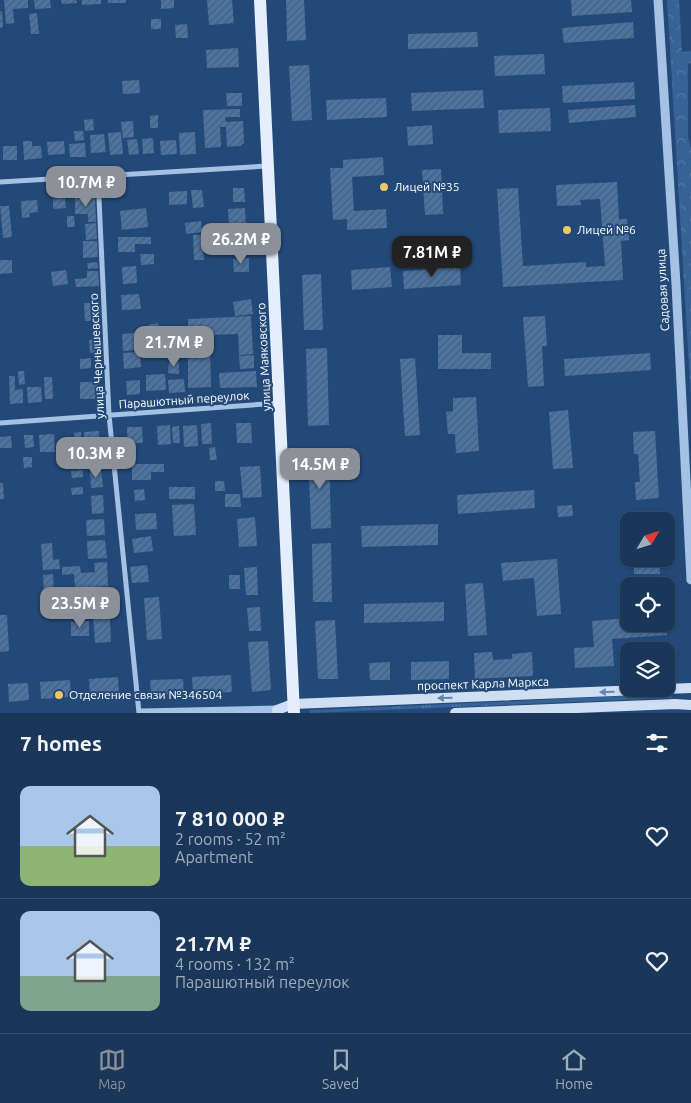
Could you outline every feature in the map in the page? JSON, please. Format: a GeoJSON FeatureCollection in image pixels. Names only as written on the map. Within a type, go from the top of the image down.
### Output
{"type":"FeatureCollection","features":[{"type":"Feature","properties":{"kind":"main road","name":"улица Маяковского"},"geometry":{"type":"LineString","coordinates":[[260,0],[294,708]]}},
{"type":"Feature","properties":{"kind":"main road","name":"проспект Карла Маркса"},"geometry":{"type":"LineString","coordinates":[[280,711],[294,708],[691,688]]}},
{"type":"Feature","properties":{"kind":"main road"},"geometry":{"type":"LineString","coordinates":[[455,713],[675,704],[691,705]]}},
{"type":"Feature","properties":{"kind":"street","name":"Садовая улица"},"geometry":{"type":"LineString","coordinates":[[658,0],[676,284],[691,580]]}},
{"type":"Feature","properties":{"kind":"street"},"geometry":{"type":"LineString","coordinates":[[0,182],[268,166]]}},
{"type":"Feature","properties":{"kind":"street","name":"улица Чернышевского"},"geometry":{"type":"LineString","coordinates":[[98,177],[110,415],[140,713]]}},
{"type":"Feature","properties":{"kind":"street","name":"Парашютный переулок"},"geometry":{"type":"LineString","coordinates":[[0,422],[280,403]]}},
{"type":"Feature","properties":{"kind":"street","name":"проспект Карла Маркса"},"geometry":{"type":"LineString","coordinates":[[140,713],[280,711]]}},
{"type":"Feature","properties":{"kind":"green space"},"geometry":{"type":"Polygon","coordinates":[[[667,0],[679,0],[682,52],[691,51],[691,63],[688,64],[688,136],[691,149],[691,400],[667,0]]]}},
{"type":"Feature","properties":{"kind":"green space"},"geometry":{"type":"Polygon","coordinates":[[[620,696],[672,697],[310,713],[310,710],[620,696]]]}},
{"type":"Feature","properties":{"kind":"building"},"geometry":{"type":"Polygon","coordinates":[[[4,0],[28,0],[28,8],[13,9],[14,23],[6,24],[4,0]]]}},
{"type":"Feature","properties":{"kind":"building"},"geometry":{"type":"Polygon","coordinates":[[[34,0],[50,0],[51,8],[35,9],[34,0]]]}},
{"type":"Feature","properties":{"kind":"building"},"geometry":{"type":"Polygon","coordinates":[[[61,0],[76,0],[77,3],[62,4],[61,0]]]}},
{"type":"Feature","properties":{"kind":"building"},"geometry":{"type":"Polygon","coordinates":[[[82,0],[101,0],[101,4],[82,5],[82,0]]]}},
{"type":"Feature","properties":{"kind":"building"},"geometry":{"type":"Polygon","coordinates":[[[108,0],[126,0],[126,3],[108,3],[108,0]]]}},
{"type":"Feature","properties":{"kind":"building"},"geometry":{"type":"Polygon","coordinates":[[[161,0],[174,0],[174,8],[161,9],[161,0]]]}},
{"type":"Feature","properties":{"kind":"building"},"geometry":{"type":"Polygon","coordinates":[[[207,0],[232,0],[234,23],[209,25],[207,0]]]}},
{"type":"Feature","properties":{"kind":"building"},"geometry":{"type":"Polygon","coordinates":[[[286,0],[304,0],[306,40],[287,41],[286,0]]]}},
{"type":"Feature","properties":{"kind":"building"},"geometry":{"type":"Polygon","coordinates":[[[571,0],[631,0],[632,12],[572,16],[571,0]]]}},
{"type":"Feature","properties":{"kind":"building"},"geometry":{"type":"Polygon","coordinates":[[[2,11],[3,27],[0,28],[0,12],[2,11]]]}},
{"type":"Feature","properties":{"kind":"building"},"geometry":{"type":"Polygon","coordinates":[[[37,13],[39,34],[31,34],[29,14],[37,13]]]}},
{"type":"Feature","properties":{"kind":"building"},"geometry":{"type":"Polygon","coordinates":[[[151,19],[161,19],[161,29],[151,29],[151,19]]]}},
{"type":"Feature","properties":{"kind":"building"},"geometry":{"type":"Polygon","coordinates":[[[633,22],[634,38],[564,43],[562,28],[633,22]]]}},
{"type":"Feature","properties":{"kind":"building"},"geometry":{"type":"Polygon","coordinates":[[[187,24],[188,38],[176,38],[175,25],[187,24]]]}},
{"type":"Feature","properties":{"kind":"building"},"geometry":{"type":"Polygon","coordinates":[[[477,32],[478,47],[408,49],[408,34],[477,32]]]}},
{"type":"Feature","properties":{"kind":"building"},"geometry":{"type":"Polygon","coordinates":[[[238,48],[239,67],[207,68],[206,50],[238,48]]]}},
{"type":"Feature","properties":{"kind":"building"},"geometry":{"type":"Polygon","coordinates":[[[544,54],[545,74],[495,76],[494,56],[544,54]]]}},
{"type":"Feature","properties":{"kind":"building"},"geometry":{"type":"Polygon","coordinates":[[[309,65],[312,120],[292,121],[289,66],[309,65]]]}},
{"type":"Feature","properties":{"kind":"building"},"geometry":{"type":"Polygon","coordinates":[[[139,80],[140,93],[123,94],[122,81],[139,80]]]}},
{"type":"Feature","properties":{"kind":"building"},"geometry":{"type":"Polygon","coordinates":[[[634,82],[635,99],[563,103],[562,86],[634,82]]]}},
{"type":"Feature","properties":{"kind":"building"},"geometry":{"type":"Polygon","coordinates":[[[483,90],[484,108],[412,111],[411,93],[483,90]]]}},
{"type":"Feature","properties":{"kind":"building"},"geometry":{"type":"Polygon","coordinates":[[[226,93],[242,93],[242,106],[227,106],[226,93]]]}},
{"type":"Feature","properties":{"kind":"building"},"geometry":{"type":"Polygon","coordinates":[[[386,98],[387,117],[327,120],[326,100],[386,98]]]}},
{"type":"Feature","properties":{"kind":"building"},"geometry":{"type":"Polygon","coordinates":[[[635,105],[636,117],[569,123],[568,110],[635,105]]]}},
{"type":"Feature","properties":{"kind":"building"},"geometry":{"type":"Polygon","coordinates":[[[550,108],[551,131],[499,133],[498,110],[550,108]]]}},
{"type":"Feature","properties":{"kind":"building"},"geometry":{"type":"Polygon","coordinates":[[[240,109],[240,117],[225,117],[226,122],[243,121],[244,143],[240,146],[227,147],[226,127],[220,127],[221,147],[205,148],[203,110],[240,109]]]}},
{"type":"Feature","properties":{"kind":"building"},"geometry":{"type":"Polygon","coordinates":[[[158,115],[158,128],[150,128],[150,116],[158,115]]]}},
{"type":"Feature","properties":{"kind":"building"},"geometry":{"type":"Polygon","coordinates":[[[93,119],[94,130],[85,131],[84,120],[93,119]]]}},
{"type":"Feature","properties":{"kind":"building"},"geometry":{"type":"Polygon","coordinates":[[[133,121],[134,137],[123,138],[121,122],[133,121]]]}},
{"type":"Feature","properties":{"kind":"building"},"geometry":{"type":"Polygon","coordinates":[[[432,125],[433,144],[408,146],[407,127],[432,125]]]}},
{"type":"Feature","properties":{"kind":"building"},"geometry":{"type":"Polygon","coordinates":[[[74,131],[83,131],[84,140],[75,141],[74,131]]]}},
{"type":"Feature","properties":{"kind":"building"},"geometry":{"type":"Polygon","coordinates":[[[121,132],[123,154],[110,155],[108,133],[121,132]]]}},
{"type":"Feature","properties":{"kind":"building"},"geometry":{"type":"Polygon","coordinates":[[[195,132],[196,154],[180,155],[179,133],[195,132]]]}},
{"type":"Feature","properties":{"kind":"building"},"geometry":{"type":"Polygon","coordinates":[[[104,134],[106,152],[91,153],[90,135],[104,134]]]}},
{"type":"Feature","properties":{"kind":"building"},"geometry":{"type":"Polygon","coordinates":[[[153,138],[154,153],[143,154],[142,139],[153,138]]]}},
{"type":"Feature","properties":{"kind":"building"},"geometry":{"type":"Polygon","coordinates":[[[137,139],[139,154],[129,155],[127,140],[137,139]]]}},
{"type":"Feature","properties":{"kind":"building"},"geometry":{"type":"Polygon","coordinates":[[[176,140],[177,154],[161,155],[160,141],[176,140]]]}},
{"type":"Feature","properties":{"kind":"building"},"geometry":{"type":"Polygon","coordinates":[[[23,141],[32,141],[32,146],[41,146],[42,158],[24,160],[23,141]]]}},
{"type":"Feature","properties":{"kind":"building"},"geometry":{"type":"Polygon","coordinates":[[[64,141],[65,154],[48,155],[47,142],[64,141]]]}},
{"type":"Feature","properties":{"kind":"building"},"geometry":{"type":"Polygon","coordinates":[[[85,143],[86,157],[70,157],[69,144],[85,143]]]}},
{"type":"Feature","properties":{"kind":"building"},"geometry":{"type":"Polygon","coordinates":[[[3,146],[17,146],[17,160],[3,160],[3,146]]]}},
{"type":"Feature","properties":{"kind":"building"},"geometry":{"type":"Polygon","coordinates":[[[383,157],[384,175],[352,177],[354,211],[386,209],[387,228],[347,230],[347,219],[333,220],[330,168],[343,168],[343,160],[383,157]]]}},
{"type":"Feature","properties":{"kind":"building"},"geometry":{"type":"Polygon","coordinates":[[[441,169],[443,214],[425,215],[422,170],[441,169]]]}},
{"type":"Feature","properties":{"kind":"building"},"geometry":{"type":"Polygon","coordinates":[[[617,182],[619,219],[627,219],[629,240],[621,241],[623,280],[503,287],[497,189],[518,188],[523,266],[586,262],[586,267],[605,266],[600,199],[580,200],[581,205],[557,206],[556,185],[617,182]]]}},
{"type":"Feature","properties":{"kind":"building"},"geometry":{"type":"Polygon","coordinates":[[[233,188],[244,188],[245,202],[233,202],[233,188]]]}},
{"type":"Feature","properties":{"kind":"building"},"geometry":{"type":"Polygon","coordinates":[[[191,190],[202,190],[204,207],[193,208],[191,190]]]}},
{"type":"Feature","properties":{"kind":"building"},"geometry":{"type":"Polygon","coordinates":[[[187,191],[187,204],[169,205],[169,192],[187,191]]]}},
{"type":"Feature","properties":{"kind":"building"},"geometry":{"type":"Polygon","coordinates":[[[95,197],[96,222],[88,222],[88,214],[75,214],[75,198],[95,197]]]}},
{"type":"Feature","properties":{"kind":"building"},"geometry":{"type":"Polygon","coordinates":[[[65,198],[66,208],[53,209],[53,199],[65,198]]]}},
{"type":"Feature","properties":{"kind":"building"},"geometry":{"type":"Polygon","coordinates":[[[37,200],[38,212],[29,213],[30,217],[22,218],[21,201],[37,200]]]}},
{"type":"Feature","properties":{"kind":"building"},"geometry":{"type":"Polygon","coordinates":[[[0,206],[9,206],[12,237],[3,238],[0,206]]]}},
{"type":"Feature","properties":{"kind":"building"},"geometry":{"type":"Polygon","coordinates":[[[146,208],[148,227],[122,230],[120,211],[146,208]]]}},
{"type":"Feature","properties":{"kind":"building"},"geometry":{"type":"Polygon","coordinates":[[[245,208],[246,227],[229,228],[228,209],[245,208]]]}},
{"type":"Feature","properties":{"kind":"building"},"geometry":{"type":"Polygon","coordinates":[[[67,216],[74,216],[75,227],[67,227],[67,216]]]}},
{"type":"Feature","properties":{"kind":"building"},"geometry":{"type":"Polygon","coordinates":[[[201,221],[202,232],[186,234],[185,223],[201,221]]]}},
{"type":"Feature","properties":{"kind":"building"},"geometry":{"type":"Polygon","coordinates":[[[96,223],[97,239],[86,240],[85,224],[96,223]]]}},
{"type":"Feature","properties":{"kind":"building"},"geometry":{"type":"Polygon","coordinates":[[[246,230],[247,241],[236,242],[235,232],[246,230]]]}},
{"type":"Feature","properties":{"kind":"building"},"geometry":{"type":"Polygon","coordinates":[[[193,235],[202,235],[204,260],[194,260],[193,235]]]}},
{"type":"Feature","properties":{"kind":"building"},"geometry":{"type":"Polygon","coordinates":[[[118,237],[151,237],[151,244],[135,244],[135,252],[118,252],[118,237]]]}},
{"type":"Feature","properties":{"kind":"building"},"geometry":{"type":"Polygon","coordinates":[[[83,241],[97,241],[98,257],[83,258],[83,241]]]}},
{"type":"Feature","properties":{"kind":"building"},"geometry":{"type":"Polygon","coordinates":[[[140,254],[154,254],[154,264],[141,265],[140,254]]]}},
{"type":"Feature","properties":{"kind":"building"},"geometry":{"type":"Polygon","coordinates":[[[249,258],[249,272],[234,272],[233,259],[249,258]]]}},
{"type":"Feature","properties":{"kind":"building"},"geometry":{"type":"Polygon","coordinates":[[[0,260],[12,260],[12,273],[0,274],[0,260]]]}},
{"type":"Feature","properties":{"kind":"building"},"geometry":{"type":"Polygon","coordinates":[[[97,262],[98,268],[88,269],[87,263],[97,262]]]}},
{"type":"Feature","properties":{"kind":"building"},"geometry":{"type":"Polygon","coordinates":[[[136,266],[137,283],[123,284],[122,267],[136,266]]]}},
{"type":"Feature","properties":{"kind":"building"},"geometry":{"type":"Polygon","coordinates":[[[390,267],[392,287],[352,290],[351,270],[390,267]]]}},
{"type":"Feature","properties":{"kind":"building"},"geometry":{"type":"Polygon","coordinates":[[[460,267],[461,285],[404,289],[403,271],[460,267]]]}},
{"type":"Feature","properties":{"kind":"building"},"geometry":{"type":"Polygon","coordinates":[[[66,270],[68,284],[53,286],[51,272],[66,270]]]}},
{"type":"Feature","properties":{"kind":"building"},"geometry":{"type":"Polygon","coordinates":[[[87,271],[98,271],[99,286],[76,287],[75,279],[87,278],[87,271]]]}},
{"type":"Feature","properties":{"kind":"building"},"geometry":{"type":"Polygon","coordinates":[[[321,274],[323,330],[304,330],[302,275],[321,274]]]}},
{"type":"Feature","properties":{"kind":"building"},"geometry":{"type":"Polygon","coordinates":[[[139,294],[141,309],[122,310],[121,295],[139,294]]]}},
{"type":"Feature","properties":{"kind":"building"},"geometry":{"type":"Polygon","coordinates":[[[251,299],[253,314],[235,316],[233,302],[251,299]]]}},
{"type":"Feature","properties":{"kind":"building"},"geometry":{"type":"Polygon","coordinates":[[[84,303],[100,303],[101,320],[85,321],[84,303]]]}},
{"type":"Feature","properties":{"kind":"building"},"geometry":{"type":"Polygon","coordinates":[[[251,316],[253,354],[239,355],[238,334],[207,335],[208,346],[195,347],[210,346],[211,387],[188,388],[188,319],[251,316]]]}},
{"type":"Feature","properties":{"kind":"building"},"geometry":{"type":"Polygon","coordinates":[[[545,316],[547,346],[542,346],[544,386],[528,387],[523,317],[545,316]]]}},
{"type":"Feature","properties":{"kind":"building"},"geometry":{"type":"Polygon","coordinates":[[[158,323],[159,332],[149,334],[148,325],[158,323]]]}},
{"type":"Feature","properties":{"kind":"building"},"geometry":{"type":"Polygon","coordinates":[[[144,332],[145,349],[123,351],[122,334],[144,332]]]}},
{"type":"Feature","properties":{"kind":"building"},"geometry":{"type":"Polygon","coordinates":[[[438,335],[462,335],[462,353],[491,353],[491,369],[438,369],[438,335]]]}},
{"type":"Feature","properties":{"kind":"building"},"geometry":{"type":"Polygon","coordinates":[[[102,339],[103,352],[90,353],[89,340],[102,339]]]}},
{"type":"Feature","properties":{"kind":"building"},"geometry":{"type":"Polygon","coordinates":[[[327,348],[329,425],[308,426],[306,349],[327,348]]]}},
{"type":"Feature","properties":{"kind":"building"},"geometry":{"type":"Polygon","coordinates":[[[140,352],[141,367],[124,369],[123,353],[140,352]]]}},
{"type":"Feature","properties":{"kind":"building"},"geometry":{"type":"Polygon","coordinates":[[[650,353],[651,370],[565,376],[564,359],[650,353]]]}},
{"type":"Feature","properties":{"kind":"building"},"geometry":{"type":"Polygon","coordinates":[[[254,355],[254,368],[240,369],[239,356],[254,355]]]}},
{"type":"Feature","properties":{"kind":"building"},"geometry":{"type":"Polygon","coordinates":[[[91,358],[91,368],[80,369],[80,359],[91,358]]]}},
{"type":"Feature","properties":{"kind":"building"},"geometry":{"type":"Polygon","coordinates":[[[415,358],[420,435],[405,436],[400,359],[415,358]]]}},
{"type":"Feature","properties":{"kind":"building"},"geometry":{"type":"Polygon","coordinates":[[[169,362],[179,362],[179,374],[168,373],[169,362]]]}},
{"type":"Feature","properties":{"kind":"building"},"geometry":{"type":"Polygon","coordinates":[[[18,371],[24,371],[25,384],[19,385],[18,371]]]}},
{"type":"Feature","properties":{"kind":"building"},"geometry":{"type":"Polygon","coordinates":[[[256,371],[257,387],[220,388],[219,373],[256,371]]]}},
{"type":"Feature","properties":{"kind":"building"},"geometry":{"type":"Polygon","coordinates":[[[165,374],[166,390],[146,391],[146,375],[165,374]]]}},
{"type":"Feature","properties":{"kind":"building"},"geometry":{"type":"Polygon","coordinates":[[[9,376],[15,376],[15,390],[23,389],[23,403],[10,404],[9,376]]]}},
{"type":"Feature","properties":{"kind":"building"},"geometry":{"type":"Polygon","coordinates":[[[44,377],[52,377],[53,399],[45,399],[44,377]]]}},
{"type":"Feature","properties":{"kind":"building"},"geometry":{"type":"Polygon","coordinates":[[[184,379],[185,392],[169,393],[168,380],[184,379]]]}},
{"type":"Feature","properties":{"kind":"building"},"geometry":{"type":"Polygon","coordinates":[[[140,380],[140,394],[127,395],[126,381],[140,380]]]}},
{"type":"Feature","properties":{"kind":"building"},"geometry":{"type":"Polygon","coordinates":[[[80,382],[98,382],[98,399],[80,399],[80,382]]]}},
{"type":"Feature","properties":{"kind":"building"},"geometry":{"type":"Polygon","coordinates":[[[27,387],[41,387],[42,402],[28,403],[27,387]]]}},
{"type":"Feature","properties":{"kind":"building"},"geometry":{"type":"Polygon","coordinates":[[[476,397],[479,451],[456,453],[455,434],[448,434],[446,412],[453,411],[453,398],[476,397]]]}},
{"type":"Feature","properties":{"kind":"building"},"geometry":{"type":"Polygon","coordinates":[[[568,410],[573,468],[553,469],[549,412],[568,410]]]}},
{"type":"Feature","properties":{"kind":"building"},"geometry":{"type":"Polygon","coordinates":[[[211,423],[212,444],[202,444],[201,424],[211,423]]]}},
{"type":"Feature","properties":{"kind":"building"},"geometry":{"type":"Polygon","coordinates":[[[236,423],[251,423],[252,443],[237,443],[236,423]]]}},
{"type":"Feature","properties":{"kind":"building"},"geometry":{"type":"Polygon","coordinates":[[[170,425],[171,444],[158,445],[157,426],[170,425]]]}},
{"type":"Feature","properties":{"kind":"building"},"geometry":{"type":"Polygon","coordinates":[[[197,425],[198,446],[184,447],[183,426],[197,425]]]}},
{"type":"Feature","properties":{"kind":"building"},"geometry":{"type":"Polygon","coordinates":[[[179,426],[180,443],[173,443],[172,427],[179,426]]]}},
{"type":"Feature","properties":{"kind":"building"},"geometry":{"type":"Polygon","coordinates":[[[127,427],[142,427],[143,443],[134,443],[135,455],[128,455],[127,427]]]}},
{"type":"Feature","properties":{"kind":"building"},"geometry":{"type":"Polygon","coordinates":[[[99,431],[100,447],[85,448],[84,432],[99,431]]]}},
{"type":"Feature","properties":{"kind":"building"},"geometry":{"type":"Polygon","coordinates":[[[655,431],[659,498],[636,500],[635,482],[640,482],[638,454],[634,454],[633,432],[655,431]]]}},
{"type":"Feature","properties":{"kind":"building"},"geometry":{"type":"Polygon","coordinates":[[[81,432],[81,443],[75,443],[74,433],[81,432]]]}},
{"type":"Feature","properties":{"kind":"building"},"geometry":{"type":"Polygon","coordinates":[[[54,434],[55,452],[40,452],[39,435],[54,434]]]}},
{"type":"Feature","properties":{"kind":"building"},"geometry":{"type":"Polygon","coordinates":[[[24,435],[33,435],[34,447],[25,448],[24,435]]]}},
{"type":"Feature","properties":{"kind":"building"},"geometry":{"type":"Polygon","coordinates":[[[11,436],[12,448],[0,448],[0,437],[11,436]]]}},
{"type":"Feature","properties":{"kind":"building"},"geometry":{"type":"Polygon","coordinates":[[[215,447],[217,460],[210,460],[209,448],[215,447]]]}},
{"type":"Feature","properties":{"kind":"building"},"geometry":{"type":"Polygon","coordinates":[[[308,452],[329,452],[331,528],[311,529],[308,452]]]}},
{"type":"Feature","properties":{"kind":"building"},"geometry":{"type":"Polygon","coordinates":[[[23,457],[32,457],[32,467],[24,468],[23,457]]]}},
{"type":"Feature","properties":{"kind":"building"},"geometry":{"type":"Polygon","coordinates":[[[132,464],[164,464],[164,472],[151,472],[151,480],[132,480],[132,464]]]}},
{"type":"Feature","properties":{"kind":"building"},"geometry":{"type":"Polygon","coordinates":[[[260,466],[262,497],[243,498],[240,467],[260,466]]]}},
{"type":"Feature","properties":{"kind":"building"},"geometry":{"type":"Polygon","coordinates":[[[101,469],[103,487],[91,488],[90,470],[101,469]]]}},
{"type":"Feature","properties":{"kind":"building"},"geometry":{"type":"Polygon","coordinates":[[[83,470],[83,477],[72,478],[71,471],[83,470]]]}},
{"type":"Feature","properties":{"kind":"building"},"geometry":{"type":"Polygon","coordinates":[[[215,481],[224,481],[225,491],[215,491],[215,481]]]}},
{"type":"Feature","properties":{"kind":"building"},"geometry":{"type":"Polygon","coordinates":[[[0,483],[3,483],[4,499],[0,499],[0,483]]]}},
{"type":"Feature","properties":{"kind":"building"},"geometry":{"type":"Polygon","coordinates":[[[83,487],[83,494],[72,495],[71,488],[83,487]]]}},
{"type":"Feature","properties":{"kind":"building"},"geometry":{"type":"Polygon","coordinates":[[[169,487],[195,487],[195,499],[169,499],[169,487]]]}},
{"type":"Feature","properties":{"kind":"building"},"geometry":{"type":"Polygon","coordinates":[[[144,489],[145,500],[135,501],[134,490],[144,489]]]}},
{"type":"Feature","properties":{"kind":"building"},"geometry":{"type":"Polygon","coordinates":[[[534,490],[535,508],[458,514],[457,495],[534,490]]]}},
{"type":"Feature","properties":{"kind":"building"},"geometry":{"type":"Polygon","coordinates":[[[225,494],[240,494],[241,507],[225,507],[225,494]]]}},
{"type":"Feature","properties":{"kind":"building"},"geometry":{"type":"Polygon","coordinates":[[[103,495],[104,513],[92,514],[91,496],[103,495]]]}},
{"type":"Feature","properties":{"kind":"building"},"geometry":{"type":"Polygon","coordinates":[[[194,504],[196,535],[174,536],[172,505],[194,504]]]}},
{"type":"Feature","properties":{"kind":"building"},"geometry":{"type":"Polygon","coordinates":[[[572,505],[573,516],[558,517],[557,506],[572,505]]]}},
{"type":"Feature","properties":{"kind":"building"},"geometry":{"type":"Polygon","coordinates":[[[156,513],[157,529],[136,530],[135,514],[156,513]]]}},
{"type":"Feature","properties":{"kind":"building"},"geometry":{"type":"Polygon","coordinates":[[[255,517],[257,546],[239,547],[237,519],[255,517]]]}},
{"type":"Feature","properties":{"kind":"building"},"geometry":{"type":"Polygon","coordinates":[[[104,519],[105,535],[87,536],[86,520],[104,519]]]}},
{"type":"Feature","properties":{"kind":"building"},"geometry":{"type":"Polygon","coordinates":[[[438,524],[438,545],[362,547],[361,526],[438,524]]]}},
{"type":"Feature","properties":{"kind":"building"},"geometry":{"type":"Polygon","coordinates":[[[151,536],[153,551],[134,553],[132,539],[151,536]]]}},
{"type":"Feature","properties":{"kind":"building"},"geometry":{"type":"Polygon","coordinates":[[[105,540],[107,558],[88,559],[87,541],[105,540]]]}},
{"type":"Feature","properties":{"kind":"building"},"geometry":{"type":"Polygon","coordinates":[[[52,543],[53,560],[59,559],[60,569],[43,570],[41,544],[52,543]]]}},
{"type":"Feature","properties":{"kind":"building"},"geometry":{"type":"Polygon","coordinates":[[[331,543],[332,602],[313,602],[312,544],[331,543]]]}},
{"type":"Feature","properties":{"kind":"building"},"geometry":{"type":"Polygon","coordinates":[[[557,559],[561,614],[537,616],[534,578],[503,581],[501,563],[557,559]]]}},
{"type":"Feature","properties":{"kind":"building"},"geometry":{"type":"Polygon","coordinates":[[[107,562],[108,586],[75,588],[74,574],[62,575],[62,567],[80,566],[81,573],[95,572],[94,563],[107,562]]]}},
{"type":"Feature","properties":{"kind":"building"},"geometry":{"type":"Polygon","coordinates":[[[147,565],[149,582],[132,583],[130,567],[147,565]]]}},
{"type":"Feature","properties":{"kind":"building"},"geometry":{"type":"Polygon","coordinates":[[[257,567],[258,595],[246,595],[244,568],[257,567]]]}},
{"type":"Feature","properties":{"kind":"building"},"geometry":{"type":"Polygon","coordinates":[[[634,568],[660,568],[660,574],[634,574],[634,568]]]}},
{"type":"Feature","properties":{"kind":"building"},"geometry":{"type":"Polygon","coordinates":[[[53,574],[54,593],[44,594],[43,575],[53,574]]]}},
{"type":"Feature","properties":{"kind":"building"},"geometry":{"type":"Polygon","coordinates":[[[229,575],[240,575],[240,589],[229,589],[229,575]]]}},
{"type":"Feature","properties":{"kind":"building"},"geometry":{"type":"Polygon","coordinates":[[[483,583],[487,635],[468,636],[465,584],[483,583]]]}},
{"type":"Feature","properties":{"kind":"building"},"geometry":{"type":"Polygon","coordinates":[[[159,597],[162,639],[147,640],[144,598],[159,597]]]}},
{"type":"Feature","properties":{"kind":"building"},"geometry":{"type":"Polygon","coordinates":[[[109,601],[111,642],[95,643],[92,602],[109,601]]]}},
{"type":"Feature","properties":{"kind":"building"},"geometry":{"type":"Polygon","coordinates":[[[444,602],[444,621],[364,623],[364,604],[444,602]]]}},
{"type":"Feature","properties":{"kind":"building"},"geometry":{"type":"Polygon","coordinates":[[[260,607],[261,631],[249,631],[247,608],[260,607]]]}},
{"type":"Feature","properties":{"kind":"building"},"geometry":{"type":"Polygon","coordinates":[[[0,615],[7,615],[9,651],[0,652],[0,615]]]}},
{"type":"Feature","properties":{"kind":"building"},"geometry":{"type":"Polygon","coordinates":[[[620,619],[620,632],[667,632],[667,635],[612,639],[614,666],[575,668],[574,648],[594,647],[592,621],[620,619]]]}},
{"type":"Feature","properties":{"kind":"building"},"geometry":{"type":"Polygon","coordinates":[[[335,620],[338,679],[318,679],[315,621],[335,620]]]}},
{"type":"Feature","properties":{"kind":"building"},"geometry":{"type":"Polygon","coordinates":[[[89,621],[89,636],[71,636],[71,622],[89,621]]]}},
{"type":"Feature","properties":{"kind":"building"},"geometry":{"type":"Polygon","coordinates":[[[268,641],[271,690],[252,692],[248,642],[268,641]]]}},
{"type":"Feature","properties":{"kind":"building"},"geometry":{"type":"Polygon","coordinates":[[[492,652],[493,660],[512,659],[512,654],[532,652],[533,676],[475,679],[474,653],[492,652]]]}},
{"type":"Feature","properties":{"kind":"building"},"geometry":{"type":"Polygon","coordinates":[[[449,661],[449,679],[411,680],[411,662],[449,661]]]}},
{"type":"Feature","properties":{"kind":"building"},"geometry":{"type":"Polygon","coordinates":[[[390,662],[390,680],[370,680],[369,663],[390,662]]]}},
{"type":"Feature","properties":{"kind":"building"},"geometry":{"type":"Polygon","coordinates":[[[231,675],[232,692],[193,694],[192,677],[231,675]]]}},
{"type":"Feature","properties":{"kind":"building"},"geometry":{"type":"Polygon","coordinates":[[[118,677],[119,698],[90,699],[89,679],[118,677]]]}},
{"type":"Feature","properties":{"kind":"building"},"geometry":{"type":"Polygon","coordinates":[[[183,679],[184,694],[151,696],[150,680],[183,679]]]}},
{"type":"Feature","properties":{"kind":"building"},"geometry":{"type":"Polygon","coordinates":[[[70,680],[71,697],[41,699],[40,682],[70,680]]]}},
{"type":"Feature","properties":{"kind":"building"},"geometry":{"type":"Polygon","coordinates":[[[28,683],[29,700],[9,702],[8,684],[28,683]]]}},
{"type":"Feature","properties":{"kind":"place","name":"Лицей №35"},"geometry":{"type":"Point","coordinates":[384,187]}},
{"type":"Feature","properties":{"kind":"place","name":"Лицей №6"},"geometry":{"type":"Point","coordinates":[567,230]}},
{"type":"Feature","properties":{"kind":"place","name":"Отделение связи №346504"},"geometry":{"type":"Point","coordinates":[59,695]}}]}
